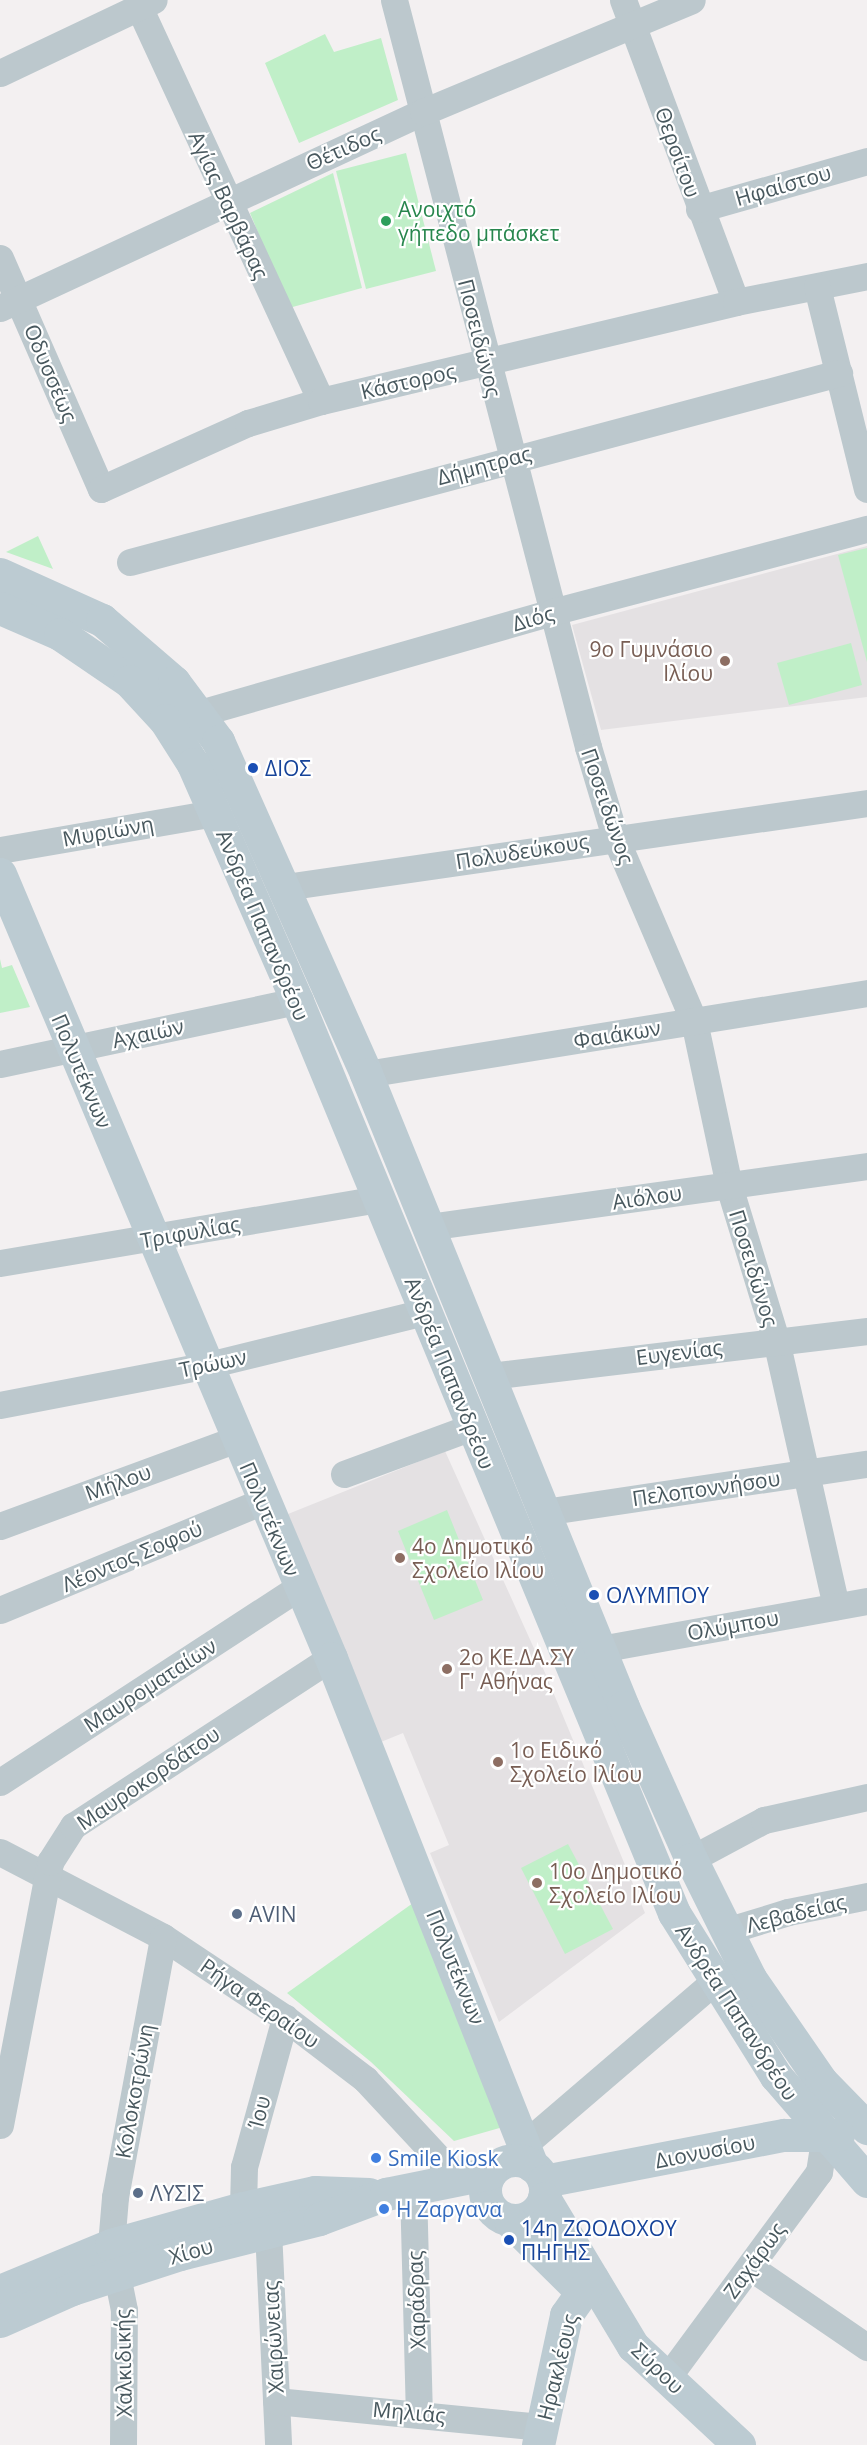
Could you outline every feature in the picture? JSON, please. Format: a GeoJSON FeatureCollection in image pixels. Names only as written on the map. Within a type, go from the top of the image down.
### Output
{"type":"FeatureCollection","features":[{"type":"Feature","properties":{"kind":"main road","name":"Ανδρέα Παπανδρέου"},"geometry":{"type":"LineString","coordinates":[[0,574],[102,620],[149,656],[200,713],[231,767],[366,1074],[600,1649],[691,1859],[750,1978],[821,2081],[867,2130]]}},
{"type":"Feature","properties":{"kind":"main road","name":"Ανδρέα Παπανδρέου"},"geometry":{"type":"LineString","coordinates":[[0,608],[60,634],[129,681],[165,720],[194,764],[297,1001],[423,1312],[674,1913],[715,1982],[782,2084],[825,2136],[867,2181]]}},
{"type":"Feature","properties":{"kind":"main road","name":"Πολυτέκνων"},"geometry":{"type":"LineString","coordinates":[[0,874],[72,1049],[208,1365],[236,1439],[331,1658],[537,2172]]}},
{"type":"Feature","properties":{"kind":"main road","name":"Διονυσίου"},"geometry":{"type":"LineString","coordinates":[[488,2187],[512,2160],[537,2172],[784,2135],[825,2136],[867,2130]]}},
{"type":"Feature","properties":{"kind":"main road"},"geometry":{"type":"LineString","coordinates":[[510,2221],[534,2213],[537,2172]]}},
{"type":"Feature","properties":{"kind":"main road","name":"Σύρου"},"geometry":{"type":"LineString","coordinates":[[537,2172],[587,2285],[633,2346],[739,2445]]}},
{"type":"Feature","properties":{"kind":"main road","name":"Χίου"},"geometry":{"type":"LineString","coordinates":[[0,2291],[114,2259],[319,2219],[399,2191],[458,2179]]}},
{"type":"Feature","properties":{"kind":"main road","name":"Ρήγα Φεραίου"},"geometry":{"type":"LineString","coordinates":[[458,2179],[488,2187],[510,2221]]}},
{"type":"Feature","properties":{"kind":"main road","name":"Χίου"},"geometry":{"type":"LineString","coordinates":[[0,2321],[114,2259],[243,2208],[315,2192],[399,2191]]}},
{"type":"Feature","properties":{"kind":"main road","name":"Σύρου"},"geometry":{"type":"LineString","coordinates":[[510,2221],[587,2285]]}},
{"type":"Feature","properties":{"kind":"main road","name":"Ηρακλέους"},"geometry":{"type":"LineString","coordinates":[[540,2436],[566,2315],[587,2285]]}},
{"type":"Feature","properties":{"kind":"street","name":"Ποσειδώνος"},"geometry":{"type":"LineString","coordinates":[[394,0],[552,612],[615,837],[694,1022],[729,1186],[776,1340],[836,1606]]}},
{"type":"Feature","properties":{"kind":"street","name":"Θερσίτου"},"geometry":{"type":"LineString","coordinates":[[623,0],[699,209],[736,302]]}},
{"type":"Feature","properties":{"kind":"street","name":"Θέτιδος"},"geometry":{"type":"LineString","coordinates":[[10,303],[226,201],[423,112],[692,0]]}},
{"type":"Feature","properties":{"kind":"street"},"geometry":{"type":"LineString","coordinates":[[0,73],[146,3]]}},
{"type":"Feature","properties":{"kind":"street","name":"Αγίας Βαρβάρας"},"geometry":{"type":"LineString","coordinates":[[146,3],[226,201],[321,401]]}},
{"type":"Feature","properties":{"kind":"street","name":"Ηφαίστου"},"geometry":{"type":"LineString","coordinates":[[699,209],[867,161]]}},
{"type":"Feature","properties":{"kind":"street","name":"Οδυσσέως"},"geometry":{"type":"LineString","coordinates":[[0,258],[10,303],[101,489]]}},
{"type":"Feature","properties":{"kind":"street","name":"Κάστορος"},"geometry":{"type":"LineString","coordinates":[[101,489],[248,423],[321,401],[736,302],[867,276]]}},
{"type":"Feature","properties":{"kind":"street"},"geometry":{"type":"LineString","coordinates":[[818,287],[839,373],[857,399],[867,489]]}},
{"type":"Feature","properties":{"kind":"street","name":"Δήμητρας"},"geometry":{"type":"LineString","coordinates":[[130,562],[512,457],[839,373]]}},
{"type":"Feature","properties":{"kind":"street","name":"Διός"},"geometry":{"type":"LineString","coordinates":[[200,713],[552,612],[867,529]]}},
{"type":"Feature","properties":{"kind":"street","name":"Πολυδεύκους"},"geometry":{"type":"LineString","coordinates":[[285,887],[615,837],[867,803]]}},
{"type":"Feature","properties":{"kind":"street","name":"Μυριώνη"},"geometry":{"type":"LineString","coordinates":[[0,849],[215,813]]}},
{"type":"Feature","properties":{"kind":"street","name":"Φαιάκων"},"geometry":{"type":"LineString","coordinates":[[366,1074],[867,993]]}},
{"type":"Feature","properties":{"kind":"street","name":"Αχαιών"},"geometry":{"type":"LineString","coordinates":[[0,1064],[297,1001]]}},
{"type":"Feature","properties":{"kind":"street","name":"Αιόλου"},"geometry":{"type":"LineString","coordinates":[[428,1227],[867,1166]]}},
{"type":"Feature","properties":{"kind":"street","name":"Τριφυλίας"},"geometry":{"type":"LineString","coordinates":[[0,1263],[379,1199]]}},
{"type":"Feature","properties":{"kind":"street","name":"Τρώων"},"geometry":{"type":"LineString","coordinates":[[0,1404],[208,1365],[423,1312]]}},
{"type":"Feature","properties":{"kind":"street","name":"Ευγενίας"},"geometry":{"type":"LineString","coordinates":[[490,1376],[776,1340],[867,1331]]}},
{"type":"Feature","properties":{"kind":"street"},"geometry":{"type":"LineString","coordinates":[[344,1474],[472,1427]]}},
{"type":"Feature","properties":{"kind":"street","name":"Μήλου"},"geometry":{"type":"LineString","coordinates":[[0,1526],[236,1439]]}},
{"type":"Feature","properties":{"kind":"street","name":"Πελοποννήσου"},"geometry":{"type":"LineString","coordinates":[[544,1512],[867,1464]]}},
{"type":"Feature","properties":{"kind":"street","name":"Λέοντος Σοφού"},"geometry":{"type":"LineString","coordinates":[[0,1610],[263,1501]]}},
{"type":"Feature","properties":{"kind":"street","name":"Μαυροματαίων"},"geometry":{"type":"LineString","coordinates":[[0,1782],[299,1587]]}},
{"type":"Feature","properties":{"kind":"street","name":"Ολύμπου"},"geometry":{"type":"LineString","coordinates":[[600,1649],[867,1601]]}},
{"type":"Feature","properties":{"kind":"street","name":"Μαυροκορδάτου"},"geometry":{"type":"LineString","coordinates":[[0,2125],[9,2034],[50,1862],[73,1826],[331,1658]]}},
{"type":"Feature","properties":{"kind":"street"},"geometry":{"type":"LineString","coordinates":[[691,1859],[764,1820],[867,1797]]}},
{"type":"Feature","properties":{"kind":"street","name":"Ρήγα Φεραίου"},"geometry":{"type":"LineString","coordinates":[[0,1852],[163,1937],[285,2018],[365,2079],[458,2179]]}},
{"type":"Feature","properties":{"kind":"street","name":"Λεβαδείας"},"geometry":{"type":"LineString","coordinates":[[726,1931],[788,1912],[867,1896]]}},
{"type":"Feature","properties":{"kind":"street","name":"Κολοκοτρώνη"},"geometry":{"type":"LineString","coordinates":[[114,2259],[115,2197],[163,1937]]}},
{"type":"Feature","properties":{"kind":"street"},"geometry":{"type":"LineString","coordinates":[[537,2172],[715,1982]]}},
{"type":"Feature","properties":{"kind":"street","name":"Ίου"},"geometry":{"type":"LineString","coordinates":[[243,2208],[244,2166],[285,2018]]}},
{"type":"Feature","properties":{"kind":"street","name":"Ζαχάρως"},"geometry":{"type":"LineString","coordinates":[[667,2378],[819,2172],[825,2136]]}},
{"type":"Feature","properties":{"kind":"street","name":"Χαράδρας"},"geometry":{"type":"LineString","coordinates":[[399,2191],[419,2413]]}},
{"type":"Feature","properties":{"kind":"street","name":"Χαιρώνειας"},"geometry":{"type":"LineString","coordinates":[[268,2230],[278,2445]]}},
{"type":"Feature","properties":{"kind":"street","name":"Χαλκιδικής"},"geometry":{"type":"LineString","coordinates":[[114,2259],[124,2310],[123,2445]]}},
{"type":"Feature","properties":{"kind":"street"},"geometry":{"type":"LineString","coordinates":[[750,2267],[867,2347]]}},
{"type":"Feature","properties":{"kind":"street","name":"Μηλιάς"},"geometry":{"type":"LineString","coordinates":[[276,2401],[419,2413],[540,2436]]}},
{"type":"Feature","properties":{"kind":"shaded area","name":"9ο Γυμνάσιο Ιλίου"},"geometry":{"type":"Polygon","coordinates":[[[867,546],[867,697],[601,730],[572,625],[867,546]]]}},
{"type":"Feature","properties":{"kind":"shaded area"},"geometry":{"type":"Polygon","coordinates":[[[445,1451],[546,1675],[645,1913],[499,2022],[430,1853],[449,1845],[403,1733],[381,1742],[288,1514],[445,1451]]]}},
{"type":"Feature","properties":{"kind":"green space"},"geometry":{"type":"Polygon","coordinates":[[[325,34],[334,52],[381,38],[398,100],[299,143],[265,63],[325,34]]]}},
{"type":"Feature","properties":{"kind":"green space","name":"Ανοιχτό γήπεδο μπάσκετ"},"geometry":{"type":"Polygon","coordinates":[[[406,153],[436,271],[366,289],[336,171],[406,153]]]}},
{"type":"Feature","properties":{"kind":"green space"},"geometry":{"type":"Polygon","coordinates":[[[333,173],[362,288],[289,308],[250,213],[333,173]]]}},
{"type":"Feature","properties":{"kind":"green space"},"geometry":{"type":"Polygon","coordinates":[[[38,536],[53,569],[6,552],[38,536]]]}},
{"type":"Feature","properties":{"kind":"green space"},"geometry":{"type":"Polygon","coordinates":[[[867,548],[867,662],[838,555],[867,548]]]}},
{"type":"Feature","properties":{"kind":"green space"},"geometry":{"type":"Polygon","coordinates":[[[851,643],[862,685],[789,705],[777,663],[851,643]]]}},
{"type":"Feature","properties":{"kind":"green space"},"geometry":{"type":"Polygon","coordinates":[[[0,959],[2,968],[12,965],[30,1007],[0,1013],[0,959]]]}},
{"type":"Feature","properties":{"kind":"green space"},"geometry":{"type":"Polygon","coordinates":[[[447,1510],[483,1600],[434,1620],[398,1531],[447,1510]]]}},
{"type":"Feature","properties":{"kind":"green space"},"geometry":{"type":"Polygon","coordinates":[[[568,1844],[613,1929],[565,1954],[521,1868],[568,1844]]]}},
{"type":"Feature","properties":{"kind":"green space"},"geometry":{"type":"Polygon","coordinates":[[[413,1903],[503,2127],[454,2141],[371,2062],[287,1993],[413,1903]]]}},
{"type":"Feature","properties":{"kind":"place","name":"Ανοιχτό γήπεδο μπάσκετ"},"geometry":{"type":"Point","coordinates":[386,221]}},
{"type":"Feature","properties":{"kind":"place","name":"9ο Γυμνάσιο Ιλίου"},"geometry":{"type":"Point","coordinates":[725,661]}},
{"type":"Feature","properties":{"kind":"place","name":"ΔΙΟΣ"},"geometry":{"type":"Point","coordinates":[253,768]}},
{"type":"Feature","properties":{"kind":"place","name":"4ο Δημοτικό Σχολείο Ιλίου"},"geometry":{"type":"Point","coordinates":[400,1558]}},
{"type":"Feature","properties":{"kind":"place","name":"ΟΛΥΜΠΟΥ"},"geometry":{"type":"Point","coordinates":[594,1595]}},
{"type":"Feature","properties":{"kind":"place","name":"2ο ΚΕ.ΔΑ.ΣΥ Γ' Αθήνας"},"geometry":{"type":"Point","coordinates":[447,1669]}},
{"type":"Feature","properties":{"kind":"place","name":"1ο Ειδικό Σχολείο Ιλίου"},"geometry":{"type":"Point","coordinates":[498,1762]}},
{"type":"Feature","properties":{"kind":"place","name":"10ο Δημοτικό Σχολείο Ιλίου"},"geometry":{"type":"Point","coordinates":[537,1883]}},
{"type":"Feature","properties":{"kind":"place","name":"AVIN"},"geometry":{"type":"Point","coordinates":[237,1914]}},
{"type":"Feature","properties":{"kind":"place","name":"Smile Kiosk"},"geometry":{"type":"Point","coordinates":[376,2158]}},
{"type":"Feature","properties":{"kind":"place","name":"ΛΥΣΙΣ"},"geometry":{"type":"Point","coordinates":[138,2193]}},
{"type":"Feature","properties":{"kind":"place","name":"Η Ζαργανα"},"geometry":{"type":"Point","coordinates":[384,2209]}},
{"type":"Feature","properties":{"kind":"place","name":"14η ΖΩΟΔΟΧΟΥ ΠΗΓΗΣ"},"geometry":{"type":"Point","coordinates":[509,2240]}}]}
